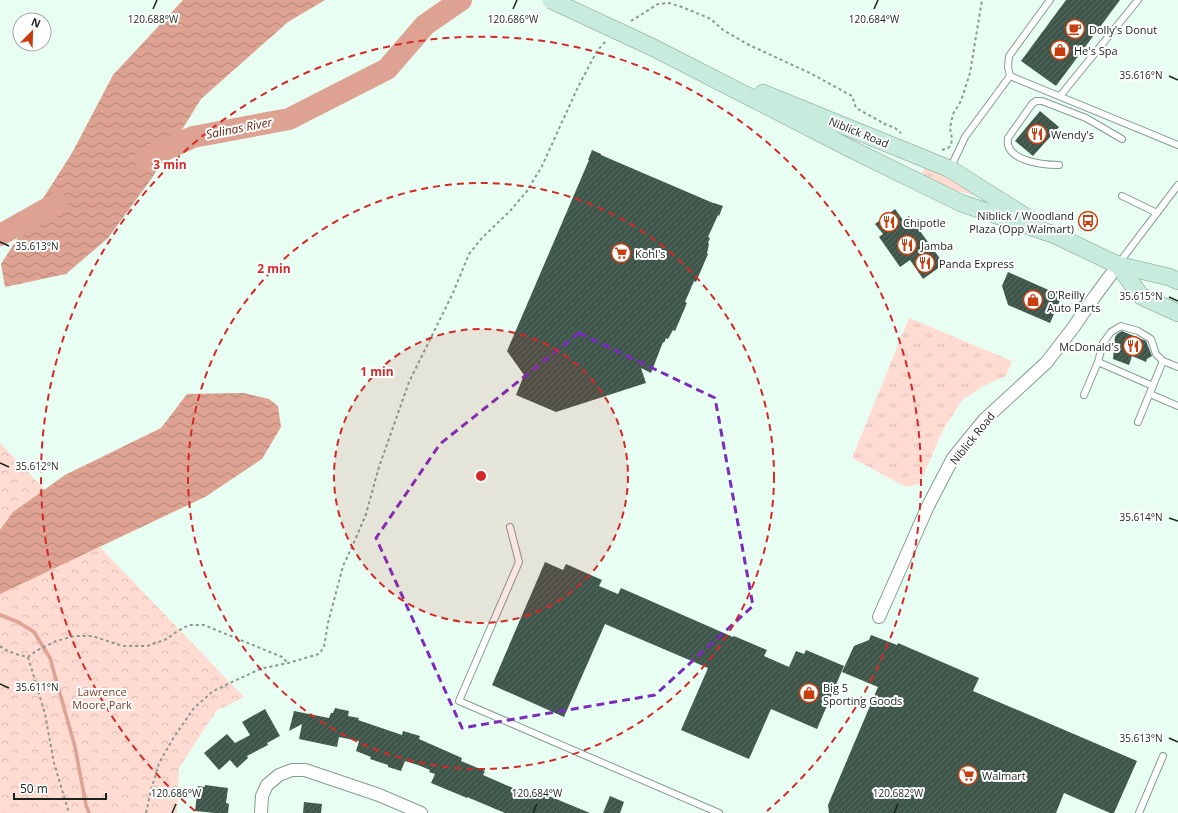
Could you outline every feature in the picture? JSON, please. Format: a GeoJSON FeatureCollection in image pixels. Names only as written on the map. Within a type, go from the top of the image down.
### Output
{"type":"FeatureCollection","features":[{"type":"Feature","properties":{"kind":"main road","name":"Niblick Road"},"geometry":{"type":"LineString","coordinates":[[551,0],[652,47],[844,146],[962,203],[1056,235]]}},
{"type":"Feature","properties":{"kind":"main road","name":"Niblick Road"},"geometry":{"type":"LineString","coordinates":[[652,47],[950,169],[1056,235],[1118,265],[1169,277],[1178,281]]}},
{"type":"Feature","properties":{"kind":"main road","name":"Niblick Road"},"geometry":{"type":"LineString","coordinates":[[1118,265],[1141,296],[1178,313]]}},
{"type":"Feature","properties":{"kind":"street","name":"Niblick Road"},"geometry":{"type":"LineString","coordinates":[[879,617],[928,506],[953,458],[984,420],[1046,363],[1118,265]]}},
{"type":"Feature","properties":{"kind":"street"},"geometry":{"type":"LineString","coordinates":[[262,813],[262,796],[267,785],[278,775],[292,770],[305,770],[379,795],[421,813]]}},
{"type":"Feature","properties":{"kind":"lane"},"geometry":{"type":"LineString","coordinates":[[950,169],[965,137],[1010,76],[1008,67],[1009,56],[1050,0]]}},
{"type":"Feature","properties":{"kind":"lane"},"geometry":{"type":"LineString","coordinates":[[1060,96],[1138,0]]}},
{"type":"Feature","properties":{"kind":"lane"},"geometry":{"type":"LineString","coordinates":[[1010,76],[1178,144]]}},
{"type":"Feature","properties":{"kind":"lane"},"geometry":{"type":"LineString","coordinates":[[1059,165],[1044,165],[1032,162],[1017,156],[1009,150],[1007,143],[1008,138],[1032,104],[1036,101],[1042,101],[1086,118],[1122,138]]}},
{"type":"Feature","properties":{"kind":"lane"},"geometry":{"type":"LineString","coordinates":[[1118,265],[1178,185]]}},
{"type":"Feature","properties":{"kind":"lane"},"geometry":{"type":"LineString","coordinates":[[1122,196],[1157,213]]}},
{"type":"Feature","properties":{"kind":"lane"},"geometry":{"type":"LineString","coordinates":[[1084,395],[1098,362],[1103,343],[1111,332],[1121,326],[1138,331],[1151,339],[1156,354],[1163,361],[1178,367]]}},
{"type":"Feature","properties":{"kind":"lane"},"geometry":{"type":"LineString","coordinates":[[1138,422],[1163,361]]}},
{"type":"Feature","properties":{"kind":"lane"},"geometry":{"type":"LineString","coordinates":[[1098,362],[1153,386]]}},
{"type":"Feature","properties":{"kind":"lane"},"geometry":{"type":"LineString","coordinates":[[1150,394],[1178,406]]}},
{"type":"Feature","properties":{"kind":"lane"},"geometry":{"type":"LineString","coordinates":[[510,526],[519,562],[459,701],[719,813]]}},
{"type":"Feature","properties":{"kind":"lane"},"geometry":{"type":"LineString","coordinates":[[1139,813],[1163,756]]}},
{"type":"Feature","properties":{"kind":"path"},"geometry":{"type":"LineString","coordinates":[[940,150],[948,148],[951,145],[952,139],[950,128],[953,114],[961,101],[970,73],[982,0]]}},
{"type":"Feature","properties":{"kind":"path"},"geometry":{"type":"LineString","coordinates":[[629,23],[658,4],[669,3],[682,7],[711,19],[723,30],[747,44],[810,73],[852,96],[856,108],[904,134]]}},
{"type":"Feature","properties":{"kind":"path"},"geometry":{"type":"LineString","coordinates":[[146,813],[159,764],[174,737],[194,708],[213,691],[260,669],[288,663],[318,654],[324,647],[328,623],[343,566],[366,514],[379,468],[409,382],[453,293],[469,254],[482,238],[510,211],[527,191],[542,166],[578,87],[597,51],[608,39]]}},
{"type":"Feature","properties":{"kind":"path"},"geometry":{"type":"LineString","coordinates":[[875,139],[885,124]]}},
{"type":"Feature","properties":{"kind":"path"},"geometry":{"type":"LineString","coordinates":[[0,646],[18,655],[28,657],[56,640],[75,636],[92,636],[123,646],[147,646],[167,639],[189,625],[204,625],[282,657],[288,663]]}},
{"type":"Feature","properties":{"kind":"path"},"geometry":{"type":"LineString","coordinates":[[28,657],[45,714],[54,763],[69,813]]}},
{"type":"Feature","properties":{"kind":"highlighted area"},"geometry":{"type":"Polygon","coordinates":[[[579,333],[715,398],[753,606],[655,695],[462,728],[376,538],[440,444],[579,333]]]}},
{"type":"Feature","properties":{"kind":"green space"},"geometry":{"type":"Polygon","coordinates":[[[924,167],[989,198],[956,191],[922,174],[924,167]]]}},
{"type":"Feature","properties":{"kind":"green space"},"geometry":{"type":"Polygon","coordinates":[[[909,318],[1012,361],[1006,376],[985,385],[962,400],[943,430],[920,483],[906,487],[852,458],[909,318]]]}},
{"type":"Feature","properties":{"kind":"green space","name":"Lawrence Moore Park"},"geometry":{"type":"Polygon","coordinates":[[[0,443],[244,697],[216,711],[179,768],[177,813],[0,813],[0,443]]]}},
{"type":"Feature","properties":{"kind":"water"},"geometry":{"type":"Polygon","coordinates":[[[183,0],[325,0],[288,22],[201,99],[152,178],[108,238],[66,274],[5,287],[1,264],[72,153],[113,75],[183,0]]]}},
{"type":"Feature","properties":{"kind":"water"},"geometry":{"type":"Polygon","coordinates":[[[244,393],[269,399],[278,406],[281,427],[262,459],[205,497],[0,594],[0,530],[13,512],[65,475],[161,428],[187,394],[244,393]]]}},
{"type":"Feature","properties":{"kind":"building"},"geometry":{"type":"Polygon","coordinates":[[[1066,0],[1120,0],[1056,86],[1021,61],[1066,0]]]}},
{"type":"Feature","properties":{"kind":"building","name":"Wendy's"},"geometry":{"type":"Polygon","coordinates":[[[1040,111],[1059,127],[1033,156],[1015,141],[1040,111]]]}},
{"type":"Feature","properties":{"kind":"building"},"geometry":{"type":"Polygon","coordinates":[[[592,150],[723,206],[708,237],[710,238],[708,243],[708,254],[696,282],[694,281],[685,302],[687,303],[675,331],[673,330],[668,339],[666,338],[664,343],[663,342],[651,373],[641,368],[646,383],[556,412],[516,395],[524,375],[507,351],[592,150]]]}},
{"type":"Feature","properties":{"kind":"building"},"geometry":{"type":"Polygon","coordinates":[[[895,209],[903,220],[909,216],[944,264],[923,279],[910,260],[900,267],[879,237],[883,234],[875,224],[895,209]]]}},
{"type":"Feature","properties":{"kind":"building","name":"O'Reilly Auto Parts"},"geometry":{"type":"Polygon","coordinates":[[[1008,272],[1062,296],[1050,323],[1008,305],[1002,286],[1008,272]]]}},
{"type":"Feature","properties":{"kind":"building","name":"McDonald's"},"geometry":{"type":"Polygon","coordinates":[[[1122,331],[1146,341],[1152,356],[1147,359],[1146,362],[1132,356],[1129,365],[1113,359],[1115,337],[1122,331]]]}},
{"type":"Feature","properties":{"kind":"building"},"geometry":{"type":"Polygon","coordinates":[[[545,562],[563,570],[566,564],[602,580],[599,586],[618,594],[621,588],[733,637],[734,636],[767,650],[764,656],[789,667],[796,651],[804,654],[806,650],[844,666],[817,729],[771,709],[749,759],[681,730],[708,668],[605,624],[564,717],[492,685],[545,562]]]}},
{"type":"Feature","properties":{"kind":"building"},"geometry":{"type":"Polygon","coordinates":[[[871,635],[897,645],[898,643],[979,678],[973,691],[1137,761],[1114,813],[1110,813],[1064,793],[1056,813],[829,813],[828,805],[878,687],[842,672],[854,646],[869,640],[871,635]]]}},
{"type":"Feature","properties":{"kind":"building"},"geometry":{"type":"Polygon","coordinates":[[[335,708],[349,711],[348,716],[359,718],[358,720],[402,735],[403,731],[420,736],[419,739],[462,758],[461,761],[485,771],[483,775],[529,795],[532,789],[590,813],[505,813],[431,783],[435,774],[418,765],[405,761],[401,771],[370,759],[371,757],[356,751],[359,741],[339,737],[337,747],[299,739],[302,724],[289,731],[294,711],[329,718],[335,708]]]}},
{"type":"Feature","properties":{"kind":"building"},"geometry":{"type":"Polygon","coordinates":[[[265,709],[280,736],[267,743],[268,745],[247,756],[248,758],[237,768],[230,760],[219,770],[204,753],[227,734],[235,743],[250,735],[242,722],[265,709]]]}},
{"type":"Feature","properties":{"kind":"building"},"geometry":{"type":"Polygon","coordinates":[[[205,785],[228,788],[226,803],[229,804],[228,813],[195,811],[198,786],[205,787],[205,785]]]}},
{"type":"Feature","properties":{"kind":"building"},"geometry":{"type":"Polygon","coordinates":[[[610,796],[624,802],[620,813],[603,813],[610,796]]]}},
{"type":"Feature","properties":{"kind":"building"},"geometry":{"type":"Polygon","coordinates":[[[304,802],[322,804],[321,813],[303,813],[304,802]]]}},
{"type":"Feature","properties":{"kind":"waterway","name":"Salinas River"},"geometry":{"type":"LineString","coordinates":[[145,159],[193,137],[289,119],[387,69],[425,25],[461,0]]}},
{"type":"Feature","properties":{"kind":"waterway","name":"Salinas River"},"geometry":{"type":"LineString","coordinates":[[0,235],[57,203]]}},
{"type":"Feature","properties":{"kind":"waterway"},"geometry":{"type":"LineString","coordinates":[[0,615],[18,622],[34,632],[50,658],[75,747],[86,805],[89,813]]}},
{"type":"Feature","properties":{"kind":"place","name":"Dolly's Donut"},"geometry":{"type":"Point","coordinates":[1075,29]}},
{"type":"Feature","properties":{"kind":"place","name":"He's Spa"},"geometry":{"type":"Point","coordinates":[1060,50]}},
{"type":"Feature","properties":{"kind":"place","name":"Wendy's"},"geometry":{"type":"Point","coordinates":[1037,134]}},
{"type":"Feature","properties":{"kind":"place","name":"Niblick / Woodland Plaza (Opp Walmart)"},"geometry":{"type":"Point","coordinates":[1088,221]}},
{"type":"Feature","properties":{"kind":"place","name":"Chipotle"},"geometry":{"type":"Point","coordinates":[889,222]}},
{"type":"Feature","properties":{"kind":"place","name":"Jamba"},"geometry":{"type":"Point","coordinates":[907,245]}},
{"type":"Feature","properties":{"kind":"place","name":"Kohl's"},"geometry":{"type":"Point","coordinates":[621,253]}},
{"type":"Feature","properties":{"kind":"place","name":"Panda Express"},"geometry":{"type":"Point","coordinates":[925,263]}},
{"type":"Feature","properties":{"kind":"place","name":"O'Reilly Auto Parts"},"geometry":{"type":"Point","coordinates":[1033,300]}},
{"type":"Feature","properties":{"kind":"place","name":"McDonald's"},"geometry":{"type":"Point","coordinates":[1133,346]}},
{"type":"Feature","properties":{"kind":"place","name":"Big 5 Sporting Goods"},"geometry":{"type":"Point","coordinates":[809,693]}},
{"type":"Feature","properties":{"kind":"place","name":"Walmart"},"geometry":{"type":"Point","coordinates":[968,775]}}]}
